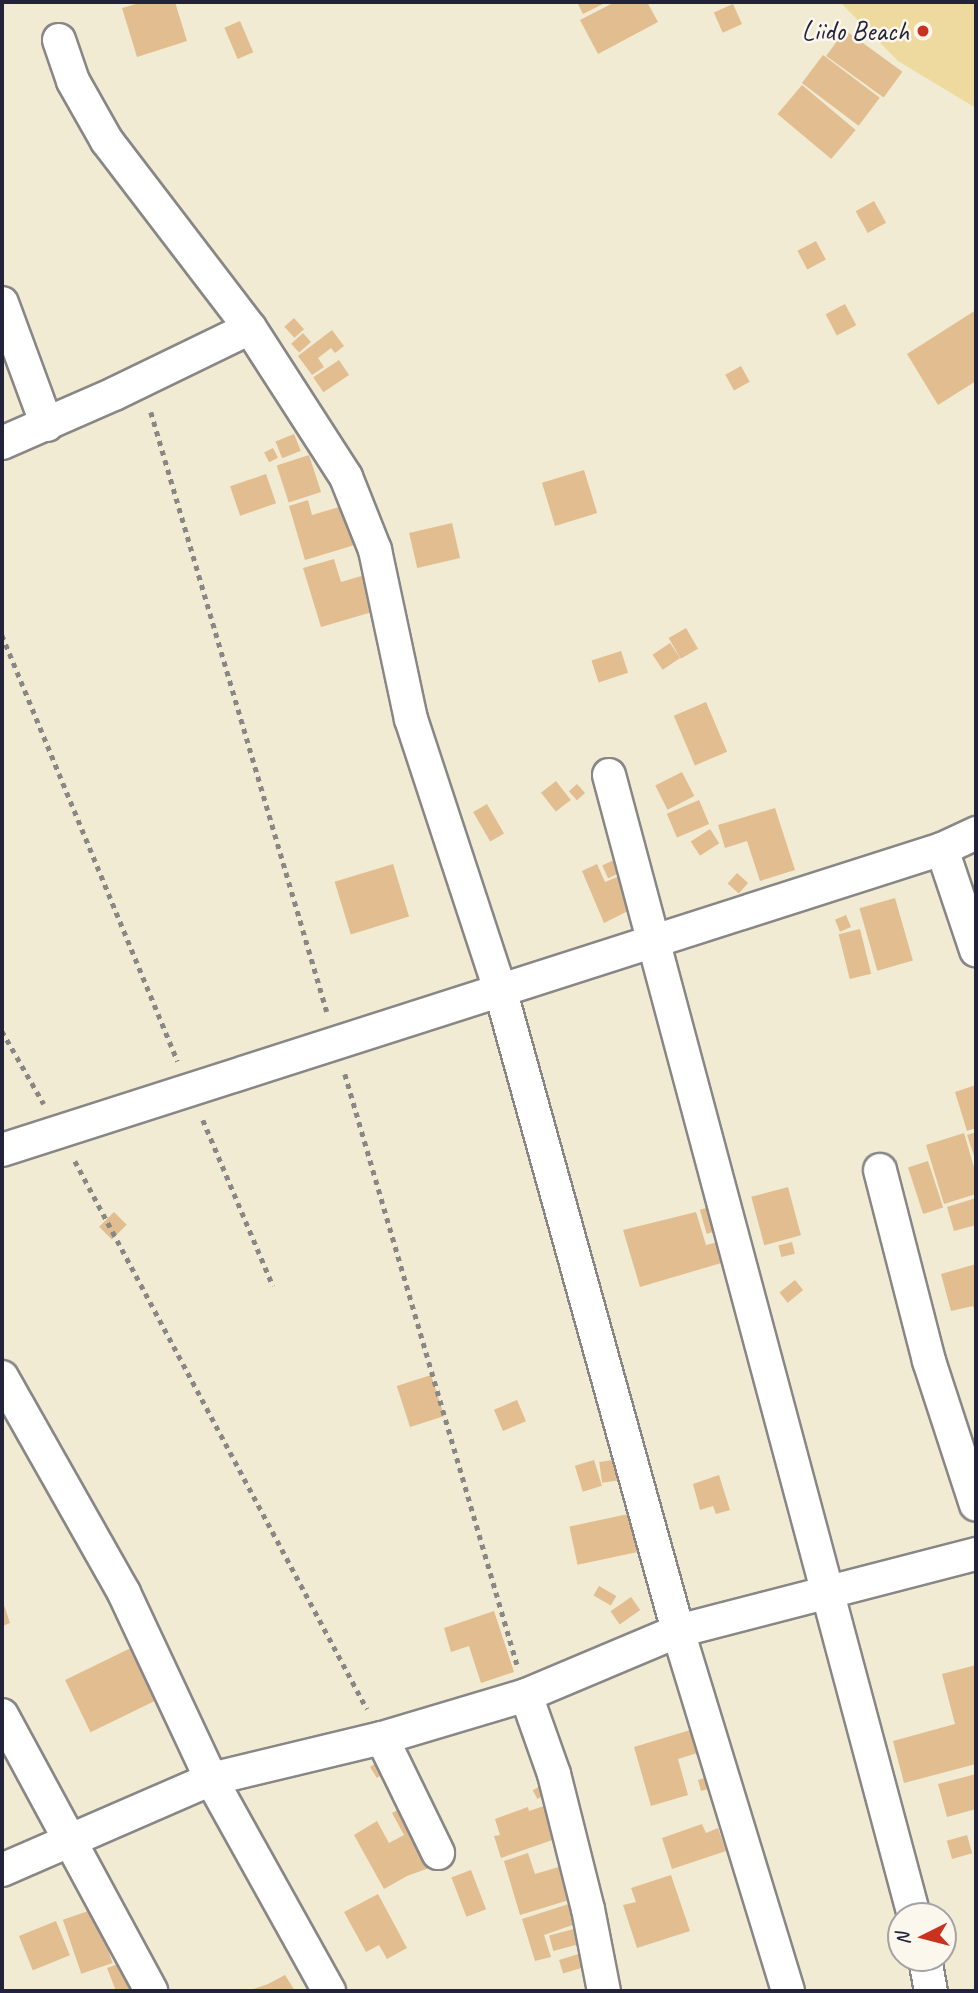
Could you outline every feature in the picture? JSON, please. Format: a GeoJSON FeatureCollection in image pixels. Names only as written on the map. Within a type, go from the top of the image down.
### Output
{"type":"FeatureCollection","features":[{"type":"Feature","properties":{"kind":"street"},"geometry":{"type":"LineString","coordinates":[[59,40],[73,81],[107,141],[250,328],[346,477],[375,550],[411,719],[500,989],[678,1631],[788,1991]]}},
{"type":"Feature","properties":{"kind":"street"},"geometry":{"type":"LineString","coordinates":[[2,303],[47,425]]}},
{"type":"Feature","properties":{"kind":"street"},"geometry":{"type":"LineString","coordinates":[[2,443],[47,425],[250,328]]}},
{"type":"Feature","properties":{"kind":"street"},"geometry":{"type":"LineString","coordinates":[[609,775],[910,1902]]}},
{"type":"Feature","properties":{"kind":"street"},"geometry":{"type":"LineString","coordinates":[[2,1150],[942,849],[976,833]]}},
{"type":"Feature","properties":{"kind":"street"},"geometry":{"type":"LineString","coordinates":[[942,849],[976,950]]}},
{"type":"Feature","properties":{"kind":"street"},"geometry":{"type":"LineString","coordinates":[[880,1170],[929,1361],[976,1505]]}},
{"type":"Feature","properties":{"kind":"street"},"geometry":{"type":"LineString","coordinates":[[2,1377],[124,1593],[211,1779],[329,1991]]}},
{"type":"Feature","properties":{"kind":"street"},"geometry":{"type":"LineString","coordinates":[[2,1870],[211,1779],[382,1738],[526,1695],[678,1631],[976,1555]]}},
{"type":"Feature","properties":{"kind":"street"},"geometry":{"type":"LineString","coordinates":[[526,1695],[554,1774],[588,1909],[604,1991]]}},
{"type":"Feature","properties":{"kind":"street"},"geometry":{"type":"LineString","coordinates":[[2,1714],[150,1991]]}},
{"type":"Feature","properties":{"kind":"street"},"geometry":{"type":"LineString","coordinates":[[382,1738],[438,1853]]}},
{"type":"Feature","properties":{"kind":"street"},"geometry":{"type":"LineString","coordinates":[[928,1972],[931,1991]]}},
{"type":"Feature","properties":{"kind":"path"},"geometry":{"type":"LineString","coordinates":[[2,635],[273,1286]]}},
{"type":"Feature","properties":{"kind":"path"},"geometry":{"type":"LineString","coordinates":[[2,1031],[59,1131],[382,1738]]}},
{"type":"Feature","properties":{"kind":"sand","name":"Liido Beach"},"geometry":{"type":"Polygon","coordinates":[[[840,2],[976,2],[976,108],[898,61],[840,2]]]}},
{"type":"Feature","properties":{"kind":"building"},"geometry":{"type":"Polygon","coordinates":[[[143,2],[175,2],[187,41],[137,57],[122,8],[143,2]]]}},
{"type":"Feature","properties":{"kind":"building"},"geometry":{"type":"Polygon","coordinates":[[[577,2],[607,2],[583,14],[577,2]]]}},
{"type":"Feature","properties":{"kind":"building"},"geometry":{"type":"Polygon","coordinates":[[[615,2],[647,2],[658,22],[598,54],[580,20],[615,2]]]}},
{"type":"Feature","properties":{"kind":"building"},"geometry":{"type":"Polygon","coordinates":[[[733,4],[742,24],[723,33],[714,13],[733,4]]]}},
{"type":"Feature","properties":{"kind":"building"},"geometry":{"type":"Polygon","coordinates":[[[240,21],[253,52],[238,59],[224,28],[240,21]]]}},
{"type":"Feature","properties":{"kind":"building"},"geometry":{"type":"Polygon","coordinates":[[[845,30],[902,72],[884,98],[826,56],[845,30]]]}},
{"type":"Feature","properties":{"kind":"building"},"geometry":{"type":"Polygon","coordinates":[[[823,55],[880,98],[859,126],[802,83],[823,55]]]}},
{"type":"Feature","properties":{"kind":"building"},"geometry":{"type":"Polygon","coordinates":[[[802,85],[856,130],[831,159],[778,114],[802,85]]]}},
{"type":"Feature","properties":{"kind":"building"},"geometry":{"type":"Polygon","coordinates":[[[874,201],[886,223],[868,233],[856,211],[874,201]]]}},
{"type":"Feature","properties":{"kind":"building"},"geometry":{"type":"Polygon","coordinates":[[[816,241],[826,260],[807,269],[797,251],[816,241]]]}},
{"type":"Feature","properties":{"kind":"building"},"geometry":{"type":"Polygon","coordinates":[[[845,304],[856,325],[837,336],[826,314],[845,304]]]}},
{"type":"Feature","properties":{"kind":"building"},"geometry":{"type":"Polygon","coordinates":[[[976,310],[976,381],[938,405],[907,354],[976,310]]]}},
{"type":"Feature","properties":{"kind":"building"},"geometry":{"type":"Polygon","coordinates":[[[294,318],[304,329],[294,338],[284,327],[294,318]]]}},
{"type":"Feature","properties":{"kind":"building"},"geometry":{"type":"Polygon","coordinates":[[[332,330],[344,346],[335,353],[331,348],[318,358],[324,367],[312,375],[298,356],[332,330]]]}},
{"type":"Feature","properties":{"kind":"building"},"geometry":{"type":"Polygon","coordinates":[[[303,333],[311,342],[299,353],[291,344],[303,333]]]}},
{"type":"Feature","properties":{"kind":"building"},"geometry":{"type":"Polygon","coordinates":[[[339,360],[349,375],[323,392],[313,377],[339,360]]]}},
{"type":"Feature","properties":{"kind":"building"},"geometry":{"type":"Polygon","coordinates":[[[741,366],[750,382],[734,390],[725,375],[741,366]]]}},
{"type":"Feature","properties":{"kind":"building"},"geometry":{"type":"Polygon","coordinates":[[[294,434],[301,451],[282,458],[275,441],[294,434]]]}},
{"type":"Feature","properties":{"kind":"building"},"geometry":{"type":"Polygon","coordinates":[[[273,448],[278,458],[269,462],[264,453],[273,448]]]}},
{"type":"Feature","properties":{"kind":"building"},"geometry":{"type":"Polygon","coordinates":[[[309,455],[321,492],[289,503],[277,466],[309,455]]]}},
{"type":"Feature","properties":{"kind":"building"},"geometry":{"type":"Polygon","coordinates":[[[584,470],[597,513],[555,526],[542,483],[584,470]]]}},
{"type":"Feature","properties":{"kind":"building"},"geometry":{"type":"Polygon","coordinates":[[[266,474],[276,503],[240,516],[230,486],[266,474]]]}},
{"type":"Feature","properties":{"kind":"building"},"geometry":{"type":"Polygon","coordinates":[[[308,500],[312,515],[346,505],[358,544],[305,560],[289,506],[308,500]]]}},
{"type":"Feature","properties":{"kind":"building"},"geometry":{"type":"Polygon","coordinates":[[[452,523],[460,558],[417,568],[409,533],[452,523]]]}},
{"type":"Feature","properties":{"kind":"building"},"geometry":{"type":"Polygon","coordinates":[[[334,559],[341,582],[368,574],[379,610],[321,627],[303,568],[334,559]]]}},
{"type":"Feature","properties":{"kind":"building"},"geometry":{"type":"Polygon","coordinates":[[[686,628],[698,649],[681,659],[669,638],[686,628]]]}},
{"type":"Feature","properties":{"kind":"building"},"geometry":{"type":"Polygon","coordinates":[[[670,643],[680,658],[663,670],[653,655],[670,643]]]}},
{"type":"Feature","properties":{"kind":"building"},"geometry":{"type":"Polygon","coordinates":[[[621,651],[628,673],[599,682],[592,661],[621,651]]]}},
{"type":"Feature","properties":{"kind":"building"},"geometry":{"type":"Polygon","coordinates":[[[706,702],[727,752],[695,765],[674,716],[706,702]]]}},
{"type":"Feature","properties":{"kind":"building"},"geometry":{"type":"Polygon","coordinates":[[[682,772],[694,796],[668,810],[655,786],[682,772]]]}},
{"type":"Feature","properties":{"kind":"building"},"geometry":{"type":"Polygon","coordinates":[[[556,781],[571,800],[556,812],[541,793],[556,781]]]}},
{"type":"Feature","properties":{"kind":"building"},"geometry":{"type":"Polygon","coordinates":[[[577,784],[585,793],[577,800],[569,791],[577,784]]]}},
{"type":"Feature","properties":{"kind":"building"},"geometry":{"type":"Polygon","coordinates":[[[699,800],[709,824],[677,838],[667,814],[699,800]]]}},
{"type":"Feature","properties":{"kind":"building"},"geometry":{"type":"Polygon","coordinates":[[[487,804],[504,833],[490,841],[473,812],[487,804]]]}},
{"type":"Feature","properties":{"kind":"building"},"geometry":{"type":"Polygon","coordinates":[[[775,808],[795,870],[760,881],[747,841],[725,848],[718,825],[775,808]]]}},
{"type":"Feature","properties":{"kind":"building"},"geometry":{"type":"Polygon","coordinates":[[[710,829],[719,843],[700,856],[691,842],[710,829]]]}},
{"type":"Feature","properties":{"kind":"building"},"geometry":{"type":"Polygon","coordinates":[[[614,860],[620,873],[608,878],[602,865],[614,860]]]}},
{"type":"Feature","properties":{"kind":"building"},"geometry":{"type":"Polygon","coordinates":[[[393,864],[409,917],[351,934],[335,882],[393,864]]]}},
{"type":"Feature","properties":{"kind":"building"},"geometry":{"type":"Polygon","coordinates":[[[597,864],[605,882],[627,873],[632,909],[604,923],[582,871],[597,864]]]}},
{"type":"Feature","properties":{"kind":"building"},"geometry":{"type":"Polygon","coordinates":[[[737,873],[748,883],[739,893],[728,883],[737,873]]]}},
{"type":"Feature","properties":{"kind":"building"},"geometry":{"type":"Polygon","coordinates":[[[895,898],[913,960],[877,971],[859,908],[895,898]]]}},
{"type":"Feature","properties":{"kind":"building"},"geometry":{"type":"Polygon","coordinates":[[[846,915],[851,927],[840,932],[835,920],[846,915]]]}},
{"type":"Feature","properties":{"kind":"building"},"geometry":{"type":"Polygon","coordinates":[[[860,929],[871,974],[850,979],[839,934],[860,929]]]}},
{"type":"Feature","properties":{"kind":"building"},"geometry":{"type":"Polygon","coordinates":[[[976,1085],[976,1128],[967,1131],[955,1092],[976,1085]]]}},
{"type":"Feature","properties":{"kind":"building"},"geometry":{"type":"Polygon","coordinates":[[[976,1132],[976,1162],[967,1135],[976,1132]]]}},
{"type":"Feature","properties":{"kind":"building"},"geometry":{"type":"Polygon","coordinates":[[[964,1133],[976,1174],[976,1194],[944,1204],[926,1145],[964,1133]]]}},
{"type":"Feature","properties":{"kind":"building"},"geometry":{"type":"Polygon","coordinates":[[[928,1161],[943,1208],[923,1214],[908,1167],[928,1161]]]}},
{"type":"Feature","properties":{"kind":"building"},"geometry":{"type":"Polygon","coordinates":[[[788,1187],[801,1235],[764,1245],[751,1197],[788,1187]]]}},
{"type":"Feature","properties":{"kind":"building"},"geometry":{"type":"Polygon","coordinates":[[[976,1198],[976,1225],[954,1231],[947,1207],[976,1198]]]}},
{"type":"Feature","properties":{"kind":"building"},"geometry":{"type":"Polygon","coordinates":[[[720,1204],[727,1228],[707,1234],[700,1210],[720,1204]]]}},
{"type":"Feature","properties":{"kind":"building"},"geometry":{"type":"Polygon","coordinates":[[[114,1212],[127,1225],[112,1240],[99,1227],[114,1212]]]}},
{"type":"Feature","properties":{"kind":"building"},"geometry":{"type":"Polygon","coordinates":[[[696,1212],[706,1245],[722,1241],[728,1261],[640,1287],[623,1230],[696,1212]]]}},
{"type":"Feature","properties":{"kind":"building"},"geometry":{"type":"Polygon","coordinates":[[[792,1242],[795,1254],[781,1257],[778,1245],[792,1242]]]}},
{"type":"Feature","properties":{"kind":"building"},"geometry":{"type":"Polygon","coordinates":[[[976,1264],[976,1314],[973,1306],[951,1311],[941,1274],[976,1264]]]}},
{"type":"Feature","properties":{"kind":"building"},"geometry":{"type":"Polygon","coordinates":[[[795,1280],[803,1290],[788,1303],[779,1293],[795,1280]]]}},
{"type":"Feature","properties":{"kind":"building"},"geometry":{"type":"Polygon","coordinates":[[[431,1375],[444,1416],[410,1427],[397,1386],[431,1375]]]}},
{"type":"Feature","properties":{"kind":"building"},"geometry":{"type":"Polygon","coordinates":[[[517,1400],[526,1421],[503,1431],[494,1410],[517,1400]]]}},
{"type":"Feature","properties":{"kind":"building"},"geometry":{"type":"Polygon","coordinates":[[[620,1459],[623,1480],[602,1483],[599,1462],[620,1459]]]}},
{"type":"Feature","properties":{"kind":"building"},"geometry":{"type":"Polygon","coordinates":[[[594,1460],[602,1486],[583,1492],[575,1466],[594,1460]]]}},
{"type":"Feature","properties":{"kind":"building"},"geometry":{"type":"Polygon","coordinates":[[[719,1475],[730,1510],[716,1514],[713,1506],[700,1510],[693,1484],[719,1475]]]}},
{"type":"Feature","properties":{"kind":"building"},"geometry":{"type":"Polygon","coordinates":[[[633,1513],[641,1551],[578,1565],[569,1527],[633,1513]]]}},
{"type":"Feature","properties":{"kind":"building"},"geometry":{"type":"Polygon","coordinates":[[[599,1586],[616,1596],[611,1606],[594,1596],[599,1586]]]}},
{"type":"Feature","properties":{"kind":"building"},"geometry":{"type":"Polygon","coordinates":[[[631,1597],[640,1610],[620,1624],[611,1611],[631,1597]]]}},
{"type":"Feature","properties":{"kind":"building"},"geometry":{"type":"Polygon","coordinates":[[[2,1599],[10,1623],[2,1626],[2,1599]]]}},
{"type":"Feature","properties":{"kind":"building"},"geometry":{"type":"Polygon","coordinates":[[[494,1611],[514,1672],[481,1683],[469,1646],[451,1652],[444,1628],[494,1611]]]}},
{"type":"Feature","properties":{"kind":"building"},"geometry":{"type":"Polygon","coordinates":[[[137,1645],[162,1697],[91,1732],[65,1680],[137,1645]]]}},
{"type":"Feature","properties":{"kind":"building"},"geometry":{"type":"Polygon","coordinates":[[[976,1665],[976,1764],[904,1783],[893,1741],[955,1724],[942,1674],[976,1665]]]}},
{"type":"Feature","properties":{"kind":"building"},"geometry":{"type":"Polygon","coordinates":[[[697,1728],[704,1751],[678,1759],[688,1795],[651,1806],[634,1747],[697,1728]]]}},
{"type":"Feature","properties":{"kind":"building"},"geometry":{"type":"Polygon","coordinates":[[[381,1760],[388,1771],[377,1778],[370,1767],[381,1760]]]}},
{"type":"Feature","properties":{"kind":"building"},"geometry":{"type":"Polygon","coordinates":[[[976,1774],[976,1809],[947,1817],[938,1784],[976,1774]]]}},
{"type":"Feature","properties":{"kind":"building"},"geometry":{"type":"Polygon","coordinates":[[[704,1778],[708,1789],[701,1791],[698,1780],[704,1778]]]}},
{"type":"Feature","properties":{"kind":"building"},"geometry":{"type":"Polygon","coordinates":[[[544,1784],[549,1793],[537,1799],[533,1790],[544,1784]]]}},
{"type":"Feature","properties":{"kind":"building"},"geometry":{"type":"Polygon","coordinates":[[[407,1805],[440,1864],[407,1876],[384,1889],[354,1835],[377,1821],[389,1843],[404,1835],[392,1813],[407,1805]]]}},
{"type":"Feature","properties":{"kind":"building"},"geometry":{"type":"Polygon","coordinates":[[[544,1806],[548,1818],[553,1816],[561,1837],[501,1858],[494,1836],[500,1835],[495,1819],[528,1807],[529,1811],[544,1806]]]}},
{"type":"Feature","properties":{"kind":"building"},"geometry":{"type":"Polygon","coordinates":[[[702,1824],[706,1833],[718,1828],[726,1851],[672,1869],[662,1838],[702,1824]]]}},
{"type":"Feature","properties":{"kind":"building"},"geometry":{"type":"Polygon","coordinates":[[[967,1835],[972,1853],[952,1859],[947,1841],[967,1835]]]}},
{"type":"Feature","properties":{"kind":"building"},"geometry":{"type":"Polygon","coordinates":[[[528,1853],[535,1874],[569,1864],[579,1897],[520,1915],[504,1861],[528,1853]]]}},
{"type":"Feature","properties":{"kind":"building"},"geometry":{"type":"Polygon","coordinates":[[[471,1870],[486,1909],[466,1917],[451,1878],[471,1870]]]}},
{"type":"Feature","properties":{"kind":"building"},"geometry":{"type":"Polygon","coordinates":[[[671,1875],[690,1931],[637,1948],[623,1905],[636,1902],[631,1888],[671,1875]]]}},
{"type":"Feature","properties":{"kind":"building"},"geometry":{"type":"Polygon","coordinates":[[[378,1894],[407,1948],[387,1959],[379,1945],[366,1952],[344,1912],[378,1894]]]}},
{"type":"Feature","properties":{"kind":"building"},"geometry":{"type":"Polygon","coordinates":[[[578,1901],[584,1921],[544,1935],[551,1957],[535,1961],[522,1919],[578,1901]]]}},
{"type":"Feature","properties":{"kind":"building"},"geometry":{"type":"Polygon","coordinates":[[[94,1909],[113,1963],[81,1974],[63,1920],[94,1909]]]}},
{"type":"Feature","properties":{"kind":"building"},"geometry":{"type":"Polygon","coordinates":[[[56,1921],[70,1955],[33,1970],[19,1936],[56,1921]]]}},
{"type":"Feature","properties":{"kind":"building"},"geometry":{"type":"Polygon","coordinates":[[[581,1927],[585,1942],[553,1951],[549,1936],[581,1927]]]}},
{"type":"Feature","properties":{"kind":"building"},"geometry":{"type":"Polygon","coordinates":[[[151,1952],[166,1991],[116,1991],[107,1968],[151,1952]]]}},
{"type":"Feature","properties":{"kind":"building"},"geometry":{"type":"Polygon","coordinates":[[[582,1953],[586,1966],[563,1973],[559,1960],[582,1953]]]}},
{"type":"Feature","properties":{"kind":"building"},"geometry":{"type":"Polygon","coordinates":[[[285,1975],[295,1991],[247,1991],[268,1984],[285,1975]]]}},
{"type":"Feature","properties":{"kind":"place","name":"Liido Beach"},"geometry":{"type":"Point","coordinates":[923,31]}}]}
